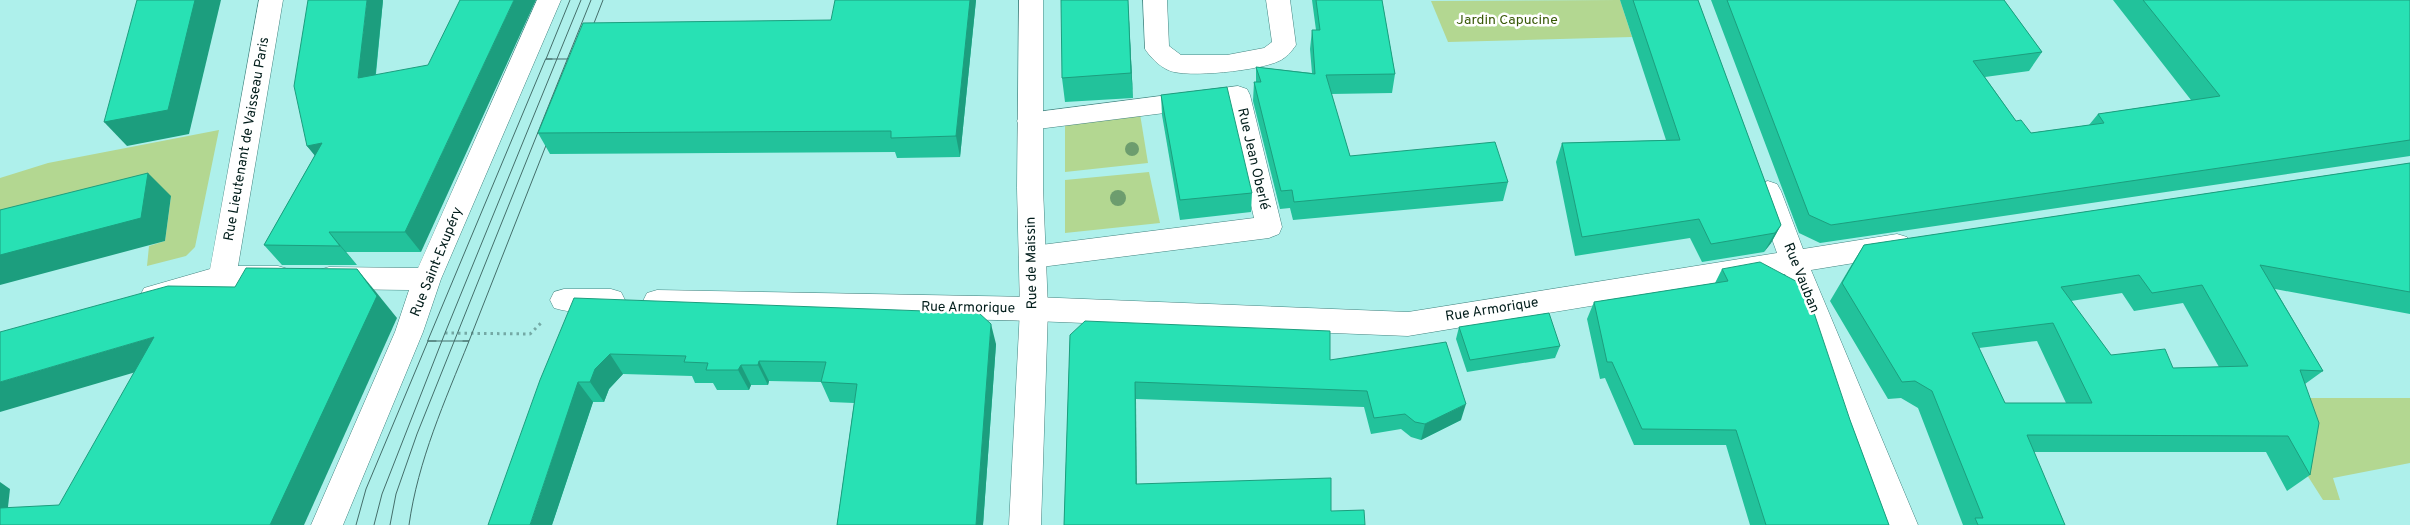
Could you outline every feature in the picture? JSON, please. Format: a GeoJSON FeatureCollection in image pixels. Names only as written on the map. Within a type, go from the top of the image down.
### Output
{"type":"FeatureCollection","features":[{"type":"Feature","properties":{"kind":"street","name":"Rue Lieutenant de Vaisseau Paris"},"geometry":{"type":"LineString","coordinates":[[222,277],[271,0]]}},
{"type":"Feature","properties":{"kind":"street","name":"Rue Saint-Exupéry"},"geometry":{"type":"LineString","coordinates":[[327,525],[409,332],[427,280],[548,0]]}},
{"type":"Feature","properties":{"kind":"street","name":"Rue de Maissin"},"geometry":{"type":"LineString","coordinates":[[1026,525],[1034,309],[1030,188],[1031,0]]}},
{"type":"Feature","properties":{"kind":"street"},"geometry":{"type":"LineString","coordinates":[[1155,0],[1157,49],[1176,64],[1227,64],[1271,55],[1284,45],[1278,0]]}},
{"type":"Feature","properties":{"kind":"street","name":"Rue Jean Oberlé"},"geometry":{"type":"LineString","coordinates":[[1030,121],[1238,95],[1268,227],[1033,257]]}},
{"type":"Feature","properties":{"kind":"street","name":"Rue Vauban"},"geometry":{"type":"LineString","coordinates":[[1759,168],[1793,260],[1902,525]]}},
{"type":"Feature","properties":{"kind":"street","name":"Rue Armorique"},"geometry":{"type":"LineString","coordinates":[[564,300],[1034,309],[1408,324],[1793,260],[1920,241]]}},
{"type":"Feature","properties":{"kind":"street"},"geometry":{"type":"LineString","coordinates":[[125,304],[222,277],[427,280]]}},
{"type":"Feature","properties":{"kind":"path"},"geometry":{"type":"LineString","coordinates":[[409,332],[530,334],[564,300]]}},
{"type":"Feature","properties":{"kind":"green space","name":"Jardin Capucine"},"geometry":{"type":"Polygon","coordinates":[[[1620,0],[1632,37],[1448,42],[1431,1],[1620,0]]]}},
{"type":"Feature","properties":{"kind":"green space"},"geometry":{"type":"Polygon","coordinates":[[[1140,114],[1148,163],[1065,172],[1065,124],[1140,114]]]}},
{"type":"Feature","properties":{"kind":"green space"},"geometry":{"type":"Polygon","coordinates":[[[219,130],[195,247],[186,256],[147,266],[149,246],[165,241],[171,196],[0,240],[0,178],[48,163],[219,130]]]}},
{"type":"Feature","properties":{"kind":"green space"},"geometry":{"type":"Polygon","coordinates":[[[1149,172],[1160,223],[1065,233],[1065,180],[1149,172]]]}},
{"type":"Feature","properties":{"kind":"green space"},"geometry":{"type":"Polygon","coordinates":[[[2307,398],[2410,398],[2410,463],[2333,478],[2340,500],[2323,500],[2295,456],[2307,398]]]}},
{"type":"Feature","properties":{"kind":"building"},"geometry":{"type":"Polygon","coordinates":[[[137,0],[195,0],[168,110],[104,122],[137,0]]]}},
{"type":"Feature","properties":{"kind":"building"},"geometry":{"type":"Polygon","coordinates":[[[308,0],[367,0],[358,78],[428,65],[460,0],[514,0],[405,232],[329,232],[340,246],[264,245],[322,143],[307,146],[294,86],[308,0]]]}},
{"type":"Feature","properties":{"kind":"building"},"geometry":{"type":"Polygon","coordinates":[[[835,0],[970,0],[956,136],[891,138],[891,131],[538,133],[583,23],[831,20],[835,0]]]}},
{"type":"Feature","properties":{"kind":"building"},"geometry":{"type":"Polygon","coordinates":[[[1061,0],[1128,0],[1131,73],[1062,78],[1061,0]]]}},
{"type":"Feature","properties":{"kind":"building"},"geometry":{"type":"Polygon","coordinates":[[[1316,0],[1382,0],[1395,74],[1326,75],[1350,156],[1495,142],[1508,182],[1294,202],[1292,190],[1281,191],[1254,82],[1261,82],[1256,67],[1315,74],[1312,30],[1320,30],[1316,0]]]}},
{"type":"Feature","properties":{"kind":"building"},"geometry":{"type":"Polygon","coordinates":[[[1633,0],[1698,0],[1781,225],[1775,233],[1711,244],[1699,219],[1582,237],[1562,143],[1680,140],[1633,0]]]}},
{"type":"Feature","properties":{"kind":"building"},"geometry":{"type":"Polygon","coordinates":[[[1727,0],[2004,0],[2042,52],[1973,61],[2016,121],[2021,120],[2031,133],[2104,123],[2098,114],[2220,96],[2143,0],[2410,0],[2410,140],[1831,225],[1809,215],[1727,0]]]}},
{"type":"Feature","properties":{"kind":"building"},"geometry":{"type":"Polygon","coordinates":[[[1227,87],[1252,193],[1180,200],[1161,95],[1227,87]]]}},
{"type":"Feature","properties":{"kind":"building"},"geometry":{"type":"Polygon","coordinates":[[[2410,163],[2410,292],[2260,265],[2323,371],[2300,370],[2319,423],[2310,475],[2288,436],[2027,435],[2065,525],[1978,525],[1975,518],[1983,518],[1932,391],[1915,381],[1902,382],[1842,283],[1864,245],[2410,163]],[[2139,275],[2061,287],[2111,355],[2165,349],[2173,368],[2248,366],[2202,285],[2152,293],[2139,275]],[[2053,323],[1972,333],[2005,403],[2092,403],[2053,323]]]}},
{"type":"Feature","properties":{"kind":"building"},"geometry":{"type":"Polygon","coordinates":[[[148,173],[141,218],[0,255],[0,210],[148,173]]]}},
{"type":"Feature","properties":{"kind":"building"},"geometry":{"type":"Polygon","coordinates":[[[1760,262],[1805,286],[1850,420],[1889,525],[1766,525],[1736,430],[1642,429],[1612,362],[1607,362],[1594,302],[1728,281],[1722,269],[1760,262]]]}},
{"type":"Feature","properties":{"kind":"building"},"geometry":{"type":"Polygon","coordinates":[[[246,268],[357,269],[377,296],[270,525],[0,525],[0,508],[59,505],[154,337],[0,382],[0,332],[168,286],[235,287],[246,268]]]}},
{"type":"Feature","properties":{"kind":"building"},"geometry":{"type":"Polygon","coordinates":[[[574,298],[979,313],[991,324],[976,525],[837,525],[857,384],[821,382],[826,362],[759,361],[758,365],[741,365],[738,370],[706,370],[708,363],[684,362],[686,356],[610,354],[595,369],[590,382],[578,382],[530,525],[488,525],[540,380],[574,298]]]}},
{"type":"Feature","properties":{"kind":"building"},"geometry":{"type":"Polygon","coordinates":[[[1549,313],[1560,346],[1470,360],[1459,327],[1549,313]]]}},
{"type":"Feature","properties":{"kind":"building"},"geometry":{"type":"Polygon","coordinates":[[[1085,321],[1330,331],[1330,360],[1446,342],[1466,404],[1425,424],[1415,422],[1405,414],[1374,418],[1367,391],[1135,382],[1136,484],[1331,478],[1331,511],[1364,510],[1365,525],[1064,525],[1070,335],[1085,321]]]}},
{"type":"Feature","properties":{"kind":"tram line"},"geometry":{"type":"LineString","coordinates":[[546,59],[570,0]]}},
{"type":"Feature","properties":{"kind":"tram line"},"geometry":{"type":"LineString","coordinates":[[557,59],[581,0]]}},
{"type":"Feature","properties":{"kind":"tram line"},"geometry":{"type":"LineString","coordinates":[[567,59],[591,0]]}},
{"type":"Feature","properties":{"kind":"tram line"},"geometry":{"type":"LineString","coordinates":[[589,36],[603,0]]}},
{"type":"Feature","properties":{"kind":"tram line"},"geometry":{"type":"LineString","coordinates":[[428,341],[546,59]]}},
{"type":"Feature","properties":{"kind":"tram line"},"geometry":{"type":"LineString","coordinates":[[546,59],[557,59]]}},
{"type":"Feature","properties":{"kind":"tram line"},"geometry":{"type":"LineString","coordinates":[[442,341],[557,59]]}},
{"type":"Feature","properties":{"kind":"tram line"},"geometry":{"type":"LineString","coordinates":[[557,59],[567,59]]}},
{"type":"Feature","properties":{"kind":"tram line"},"geometry":{"type":"LineString","coordinates":[[454,341],[567,59]]}},
{"type":"Feature","properties":{"kind":"tram line"},"geometry":{"type":"LineString","coordinates":[[469,341],[580,59],[567,59]]}},
{"type":"Feature","properties":{"kind":"tram line"},"geometry":{"type":"LineString","coordinates":[[356,525],[366,489],[428,341]]}},
{"type":"Feature","properties":{"kind":"tram line"},"geometry":{"type":"LineString","coordinates":[[428,341],[442,341]]}},
{"type":"Feature","properties":{"kind":"tram line"},"geometry":{"type":"LineString","coordinates":[[374,525],[382,494],[442,341]]}},
{"type":"Feature","properties":{"kind":"tram line"},"geometry":{"type":"LineString","coordinates":[[442,341],[454,341]]}},
{"type":"Feature","properties":{"kind":"tram line"},"geometry":{"type":"LineString","coordinates":[[390,525],[396,494],[417,434],[454,341]]}},
{"type":"Feature","properties":{"kind":"tram line"},"geometry":{"type":"LineString","coordinates":[[454,341],[469,341]]}},
{"type":"Feature","properties":{"kind":"tram line"},"geometry":{"type":"LineString","coordinates":[[409,525],[413,501],[426,454],[469,341]]}}]}
